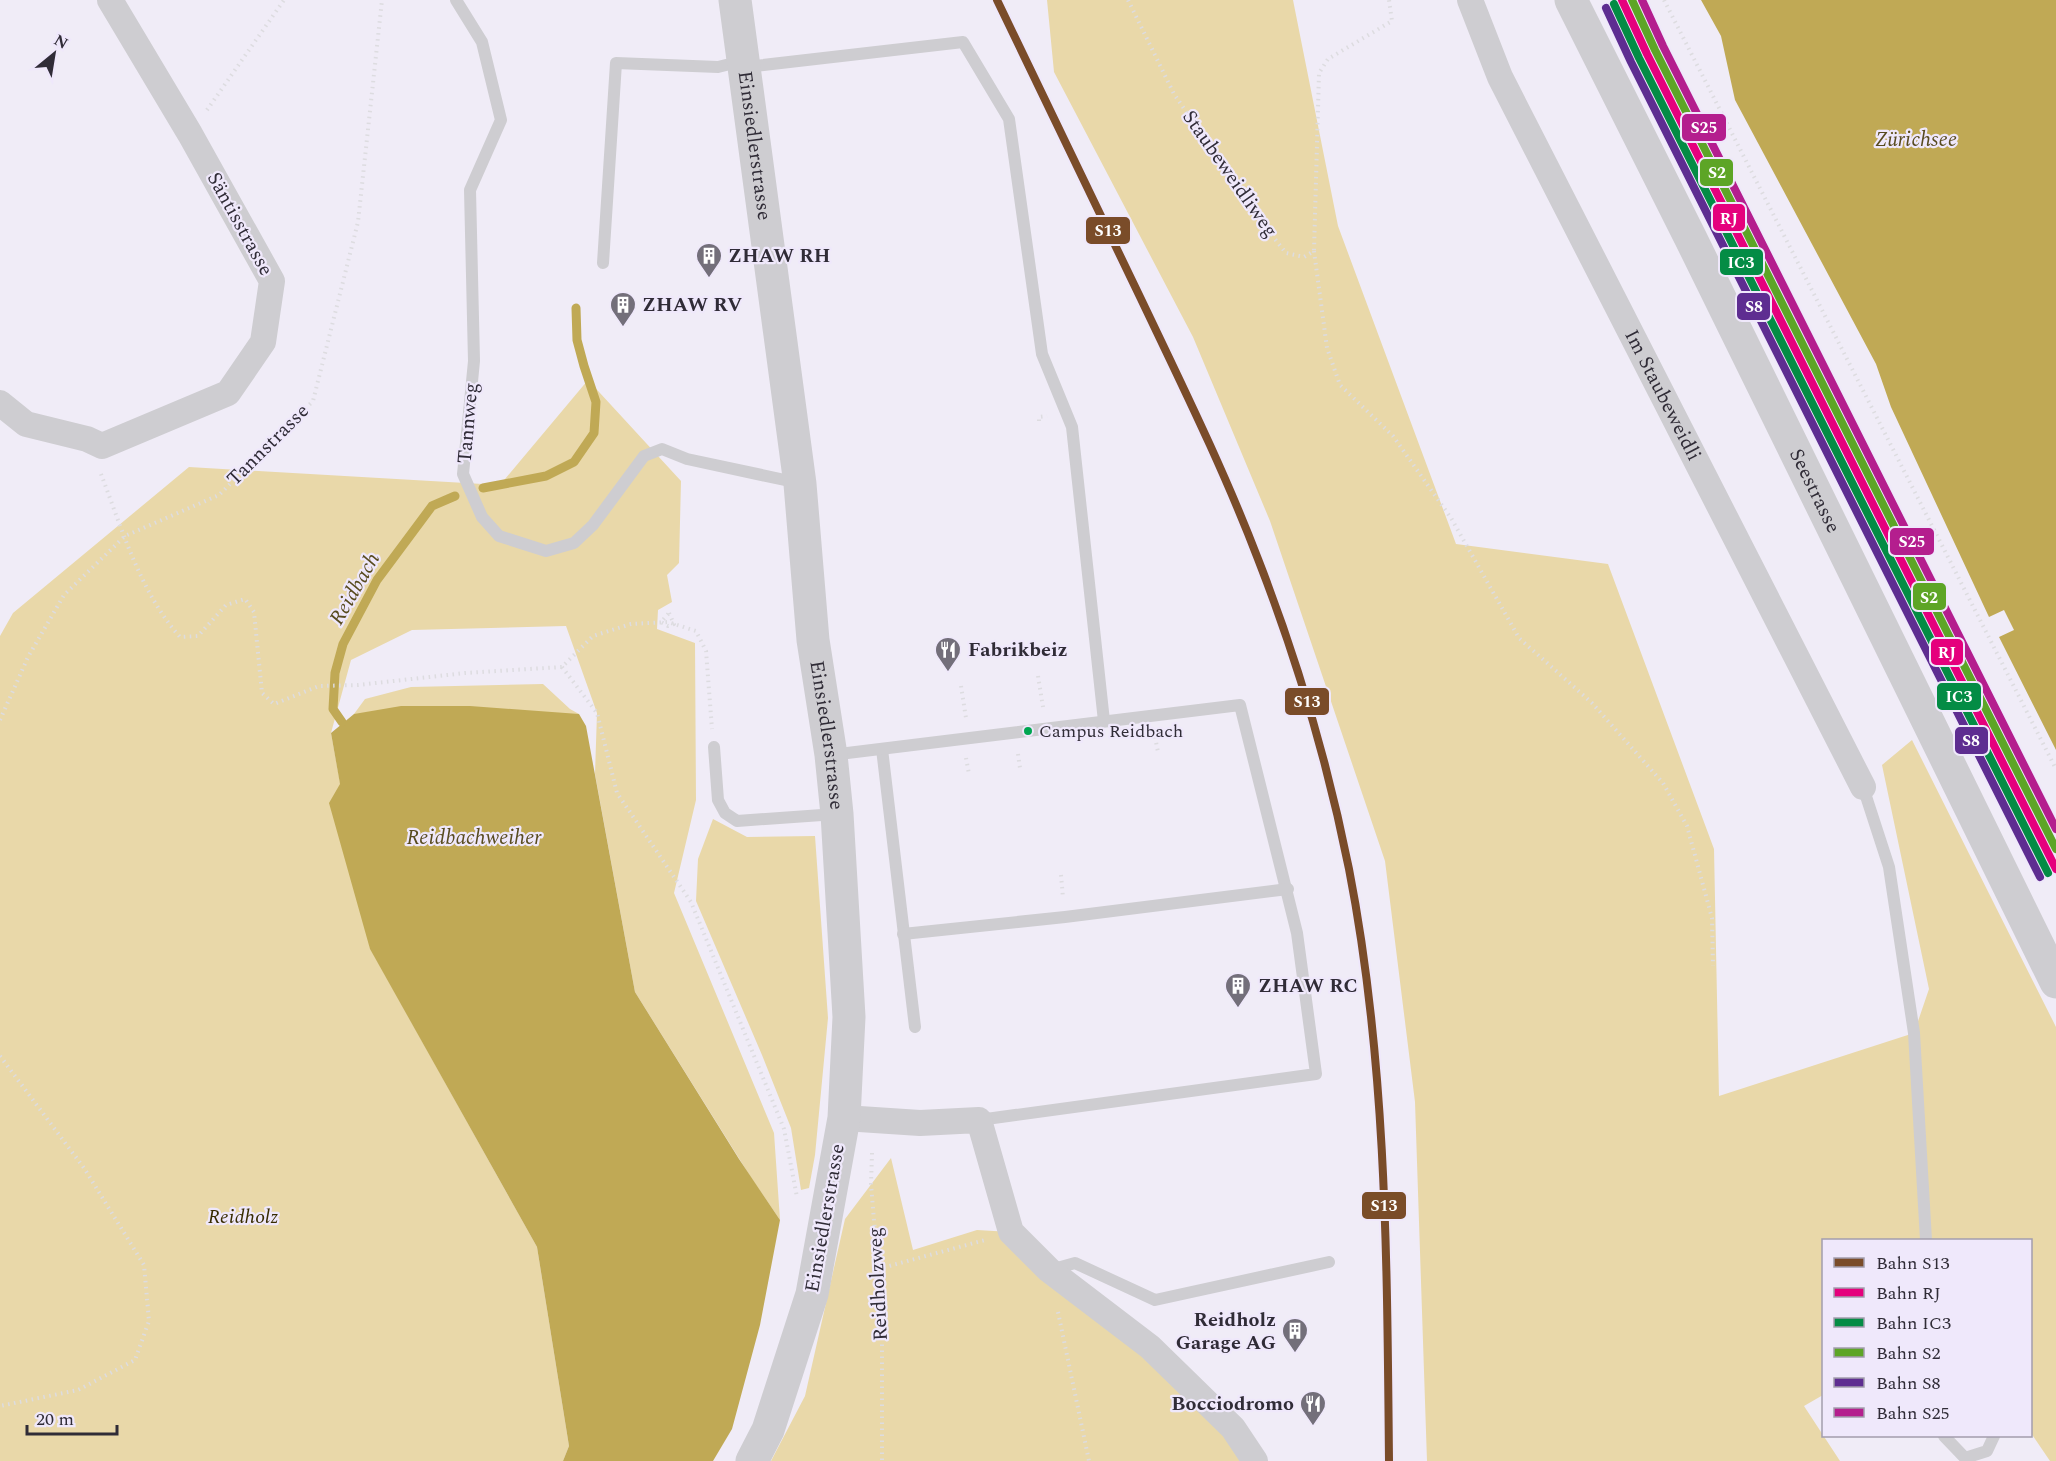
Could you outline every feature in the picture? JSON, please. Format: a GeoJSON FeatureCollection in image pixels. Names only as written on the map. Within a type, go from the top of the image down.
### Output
{"type":"FeatureCollection","features":[{"type":"Feature","properties":{"kind":"main road","name":"Einsiedlerstrasse"},"geometry":{"type":"LineString","coordinates":[[735,0],[800,484],[813,640],[831,755],[837,814],[849,1017],[844,1118],[813,1294],[768,1430],[752,1461]]}},
{"type":"Feature","properties":{"kind":"main road","name":"Seestrasse"},"geometry":{"type":"LineString","coordinates":[[1571,0],[2056,982]]}},
{"type":"Feature","properties":{"kind":"street","name":"Säntisstrasse"},"geometry":{"type":"LineString","coordinates":[[0,403],[26,424],[87,439],[102,446],[228,393],[263,342],[272,280],[190,134],[110,0]]}},
{"type":"Feature","properties":{"kind":"street","name":"Im Staubeweidli"},"geometry":{"type":"LineString","coordinates":[[1470,0],[1500,77],[1863,787]]}},
{"type":"Feature","properties":{"kind":"street"},"geometry":{"type":"LineString","coordinates":[[844,1118],[920,1123],[979,1120],[1011,1232],[1049,1270],[1150,1347],[1233,1428],[1255,1461]]}},
{"type":"Feature","properties":{"kind":"lane","name":"Tannweg"},"geometry":{"type":"LineString","coordinates":[[456,0],[482,42],[501,120],[471,190],[474,361],[463,474],[482,517],[499,536],[546,551],[574,543],[593,525],[644,456],[662,449],[687,459],[800,484]]}},
{"type":"Feature","properties":{"kind":"lane"},"geometry":{"type":"LineString","coordinates":[[603,263],[616,63],[718,67],[963,42],[1009,119],[1042,354],[1072,427],[1104,722]]}},
{"type":"Feature","properties":{"kind":"lane"},"geometry":{"type":"LineString","coordinates":[[831,755],[1240,705],[1298,933],[1316,1074],[979,1120]]}},
{"type":"Feature","properties":{"kind":"lane"},"geometry":{"type":"LineString","coordinates":[[714,747],[718,800],[724,813],[737,821],[837,814]]}},
{"type":"Feature","properties":{"kind":"lane"},"geometry":{"type":"LineString","coordinates":[[882,749],[915,1027]]}},
{"type":"Feature","properties":{"kind":"lane"},"geometry":{"type":"LineString","coordinates":[[1863,787],[1889,867],[1914,1033],[1926,1239]]}},
{"type":"Feature","properties":{"kind":"lane"},"geometry":{"type":"LineString","coordinates":[[903,934],[1288,889]]}},
{"type":"Feature","properties":{"kind":"lane"},"geometry":{"type":"LineString","coordinates":[[1049,1270],[1075,1263],[1155,1300],[1329,1262]]}},
{"type":"Feature","properties":{"kind":"lane"},"geometry":{"type":"LineString","coordinates":[[1945,1437],[1965,1458],[1987,1452],[1994,1437]]}},
{"type":"Feature","properties":{"kind":"path"},"geometry":{"type":"LineString","coordinates":[[190,134],[284,0]]}},
{"type":"Feature","properties":{"kind":"path","name":"Tannstrasse"},"geometry":{"type":"LineString","coordinates":[[0,720],[27,657],[64,595],[125,536],[219,495],[313,401],[358,222],[381,0]]}},
{"type":"Feature","properties":{"kind":"path","name":"Staubeweidliweg"},"geometry":{"type":"LineString","coordinates":[[1128,0],[1174,94],[1263,224],[1286,253],[1304,257],[1314,251]]}},
{"type":"Feature","properties":{"kind":"path"},"geometry":{"type":"LineString","coordinates":[[1389,0],[1392,21],[1328,59],[1319,73],[1314,251],[1327,348],[1340,385],[1393,436],[1451,518],[1520,638],[1592,703],[1663,783],[1687,826],[1712,918],[1713,966]]}},
{"type":"Feature","properties":{"kind":"path"},"geometry":{"type":"LineString","coordinates":[[1664,0],[2056,769]]}},
{"type":"Feature","properties":{"kind":"path"},"geometry":{"type":"LineString","coordinates":[[87,439],[146,585],[168,623],[180,637],[198,636],[226,605],[245,599],[254,612],[262,693],[274,704],[319,686],[358,685],[465,673],[562,667],[593,636],[631,624],[668,622],[696,631],[706,651],[714,747]]}},
{"type":"Feature","properties":{"kind":"path"},"geometry":{"type":"LineString","coordinates":[[661,622],[669,613],[674,624]]}},
{"type":"Feature","properties":{"kind":"path"},"geometry":{"type":"LineString","coordinates":[[562,667],[597,713],[617,793],[691,902],[784,1129],[796,1197],[828,1207]]}},
{"type":"Feature","properties":{"kind":"path"},"geometry":{"type":"LineString","coordinates":[[1038,676],[1043,707]]}},
{"type":"Feature","properties":{"kind":"path"},"geometry":{"type":"LineString","coordinates":[[961,686],[966,720]]}},
{"type":"Feature","properties":{"kind":"path"},"geometry":{"type":"LineString","coordinates":[[0,1056],[84,1168],[144,1265],[149,1321],[135,1360],[78,1390],[0,1406]]}},
{"type":"Feature","properties":{"kind":"path","name":"Reidholzweg"},"geometry":{"type":"LineString","coordinates":[[844,1118],[872,1153],[872,1184],[882,1318],[882,1461]]}},
{"type":"Feature","properties":{"kind":"path"},"geometry":{"type":"LineString","coordinates":[[878,1269],[1011,1232]]}},
{"type":"Feature","properties":{"kind":"path"},"geometry":{"type":"LineString","coordinates":[[1049,1270],[1089,1461]]}},
{"type":"Feature","properties":{"kind":"green space"},"geometry":{"type":"Polygon","coordinates":[[[1047,0],[1293,0],[1338,226],[1456,544],[1608,564],[1714,849],[1719,1096],[1914,1033],[1929,989],[1882,765],[1912,740],[2056,1027],[2056,1461],[2050,1461],[2032,1434],[2032,1239],[1822,1239],[1822,1396],[1804,1406],[1822,1437],[1824,1437],[1840,1461],[1427,1461],[1415,1102],[1385,861],[1270,521],[1193,337],[1054,72],[1047,0]]]}},
{"type":"Feature","properties":{"kind":"green space","name":"Reidholz"},"geometry":{"type":"Polygon","coordinates":[[[588,380],[681,481],[679,563],[667,575],[672,602],[658,610],[657,629],[695,643],[696,800],[674,893],[774,1133],[780,1220],[635,992],[595,774],[597,713],[566,626],[412,630],[351,660],[331,733],[370,948],[537,1247],[569,1446],[563,1461],[0,1461],[0,636],[13,613],[189,467],[500,485],[588,380]]]}},
{"type":"Feature","properties":{"kind":"green space"},"geometry":{"type":"Polygon","coordinates":[[[543,684],[570,709],[579,714],[354,714],[365,699],[411,687],[543,684]]]}},
{"type":"Feature","properties":{"kind":"green space"},"geometry":{"type":"Polygon","coordinates":[[[713,819],[747,837],[815,836],[828,1018],[815,1155],[809,1188],[801,1190],[791,1128],[696,901],[698,859],[713,819]]]}},
{"type":"Feature","properties":{"kind":"green space"},"geometry":{"type":"Polygon","coordinates":[[[891,1158],[913,1250],[977,1230],[1011,1232],[1252,1461],[771,1461],[805,1396],[845,1219],[891,1158]]]}},
{"type":"Feature","properties":{"kind":"water","name":"Zürichsee"},"geometry":{"type":"Polygon","coordinates":[[[1701,0],[2056,0],[2056,750],[1999,637],[2014,630],[2004,610],[1989,617],[1891,407],[1876,364],[1735,100],[1721,36],[1701,0]]]}},
{"type":"Feature","properties":{"kind":"water","name":"Reidbachweiher"},"geometry":{"type":"Polygon","coordinates":[[[401,706],[470,706],[579,714],[586,726],[635,992],[739,1159],[780,1220],[760,1325],[732,1429],[713,1461],[563,1461],[569,1446],[537,1247],[370,949],[329,803],[340,784],[331,733],[354,714],[401,706]]]}},
{"type":"Feature","properties":{"kind":"waterway","name":"Reidbach"},"geometry":{"type":"LineString","coordinates":[[483,488],[546,476],[574,462],[594,433],[596,402],[577,340],[576,308]]}},
{"type":"Feature","properties":{"kind":"waterway","name":"Reidbach"},"geometry":{"type":"LineString","coordinates":[[342,722],[333,709],[335,673],[343,644],[377,580],[432,506],[455,496]]}},
{"type":"Feature","properties":{"kind":"rail line","name":"S13"},"geometry":{"type":"LineString","coordinates":[[997,0],[1172,363],[1231,493],[1286,635],[1321,751],[1349,869],[1362,942],[1371,1016],[1378,1090],[1385,1238],[1389,1461]]}},
{"type":"Feature","properties":{"kind":"rail line","name":"RJ"},"geometry":{"type":"LineString","coordinates":[[1622,0],[2056,869]]}},
{"type":"Feature","properties":{"kind":"rail line","name":"S2"},"geometry":{"type":"LineString","coordinates":[[1632,0],[2056,849]]}},
{"type":"Feature","properties":{"kind":"rail line","name":"S25"},"geometry":{"type":"LineString","coordinates":[[1642,0],[2056,829]]}},
{"type":"Feature","properties":{"kind":"rail line","name":"IC3"},"geometry":{"type":"LineString","coordinates":[[1614,4],[2048,873]]}},
{"type":"Feature","properties":{"kind":"rail line","name":"S8"},"geometry":{"type":"LineString","coordinates":[[1606,8],[2040,877]]}},
{"type":"Feature","properties":{"kind":"place","name":"ZHAW RH"},"geometry":{"type":"Point","coordinates":[709,279]}},
{"type":"Feature","properties":{"kind":"place","name":"ZHAW RV"},"geometry":{"type":"Point","coordinates":[623,328]}},
{"type":"Feature","properties":{"kind":"place","name":"Fabrikbeiz"},"geometry":{"type":"Point","coordinates":[948,673]}},
{"type":"Feature","properties":{"kind":"place","name":"Campus Reidbach"},"geometry":{"type":"Point","coordinates":[1028,731]}},
{"type":"Feature","properties":{"kind":"place","name":"ZHAW RC"},"geometry":{"type":"Point","coordinates":[1238,1009]}},
{"type":"Feature","properties":{"kind":"place","name":"Reidholz Garage AG"},"geometry":{"type":"Point","coordinates":[1295,1354]}},
{"type":"Feature","properties":{"kind":"place","name":"Bocciodromo"},"geometry":{"type":"Point","coordinates":[1313,1427]}}]}
